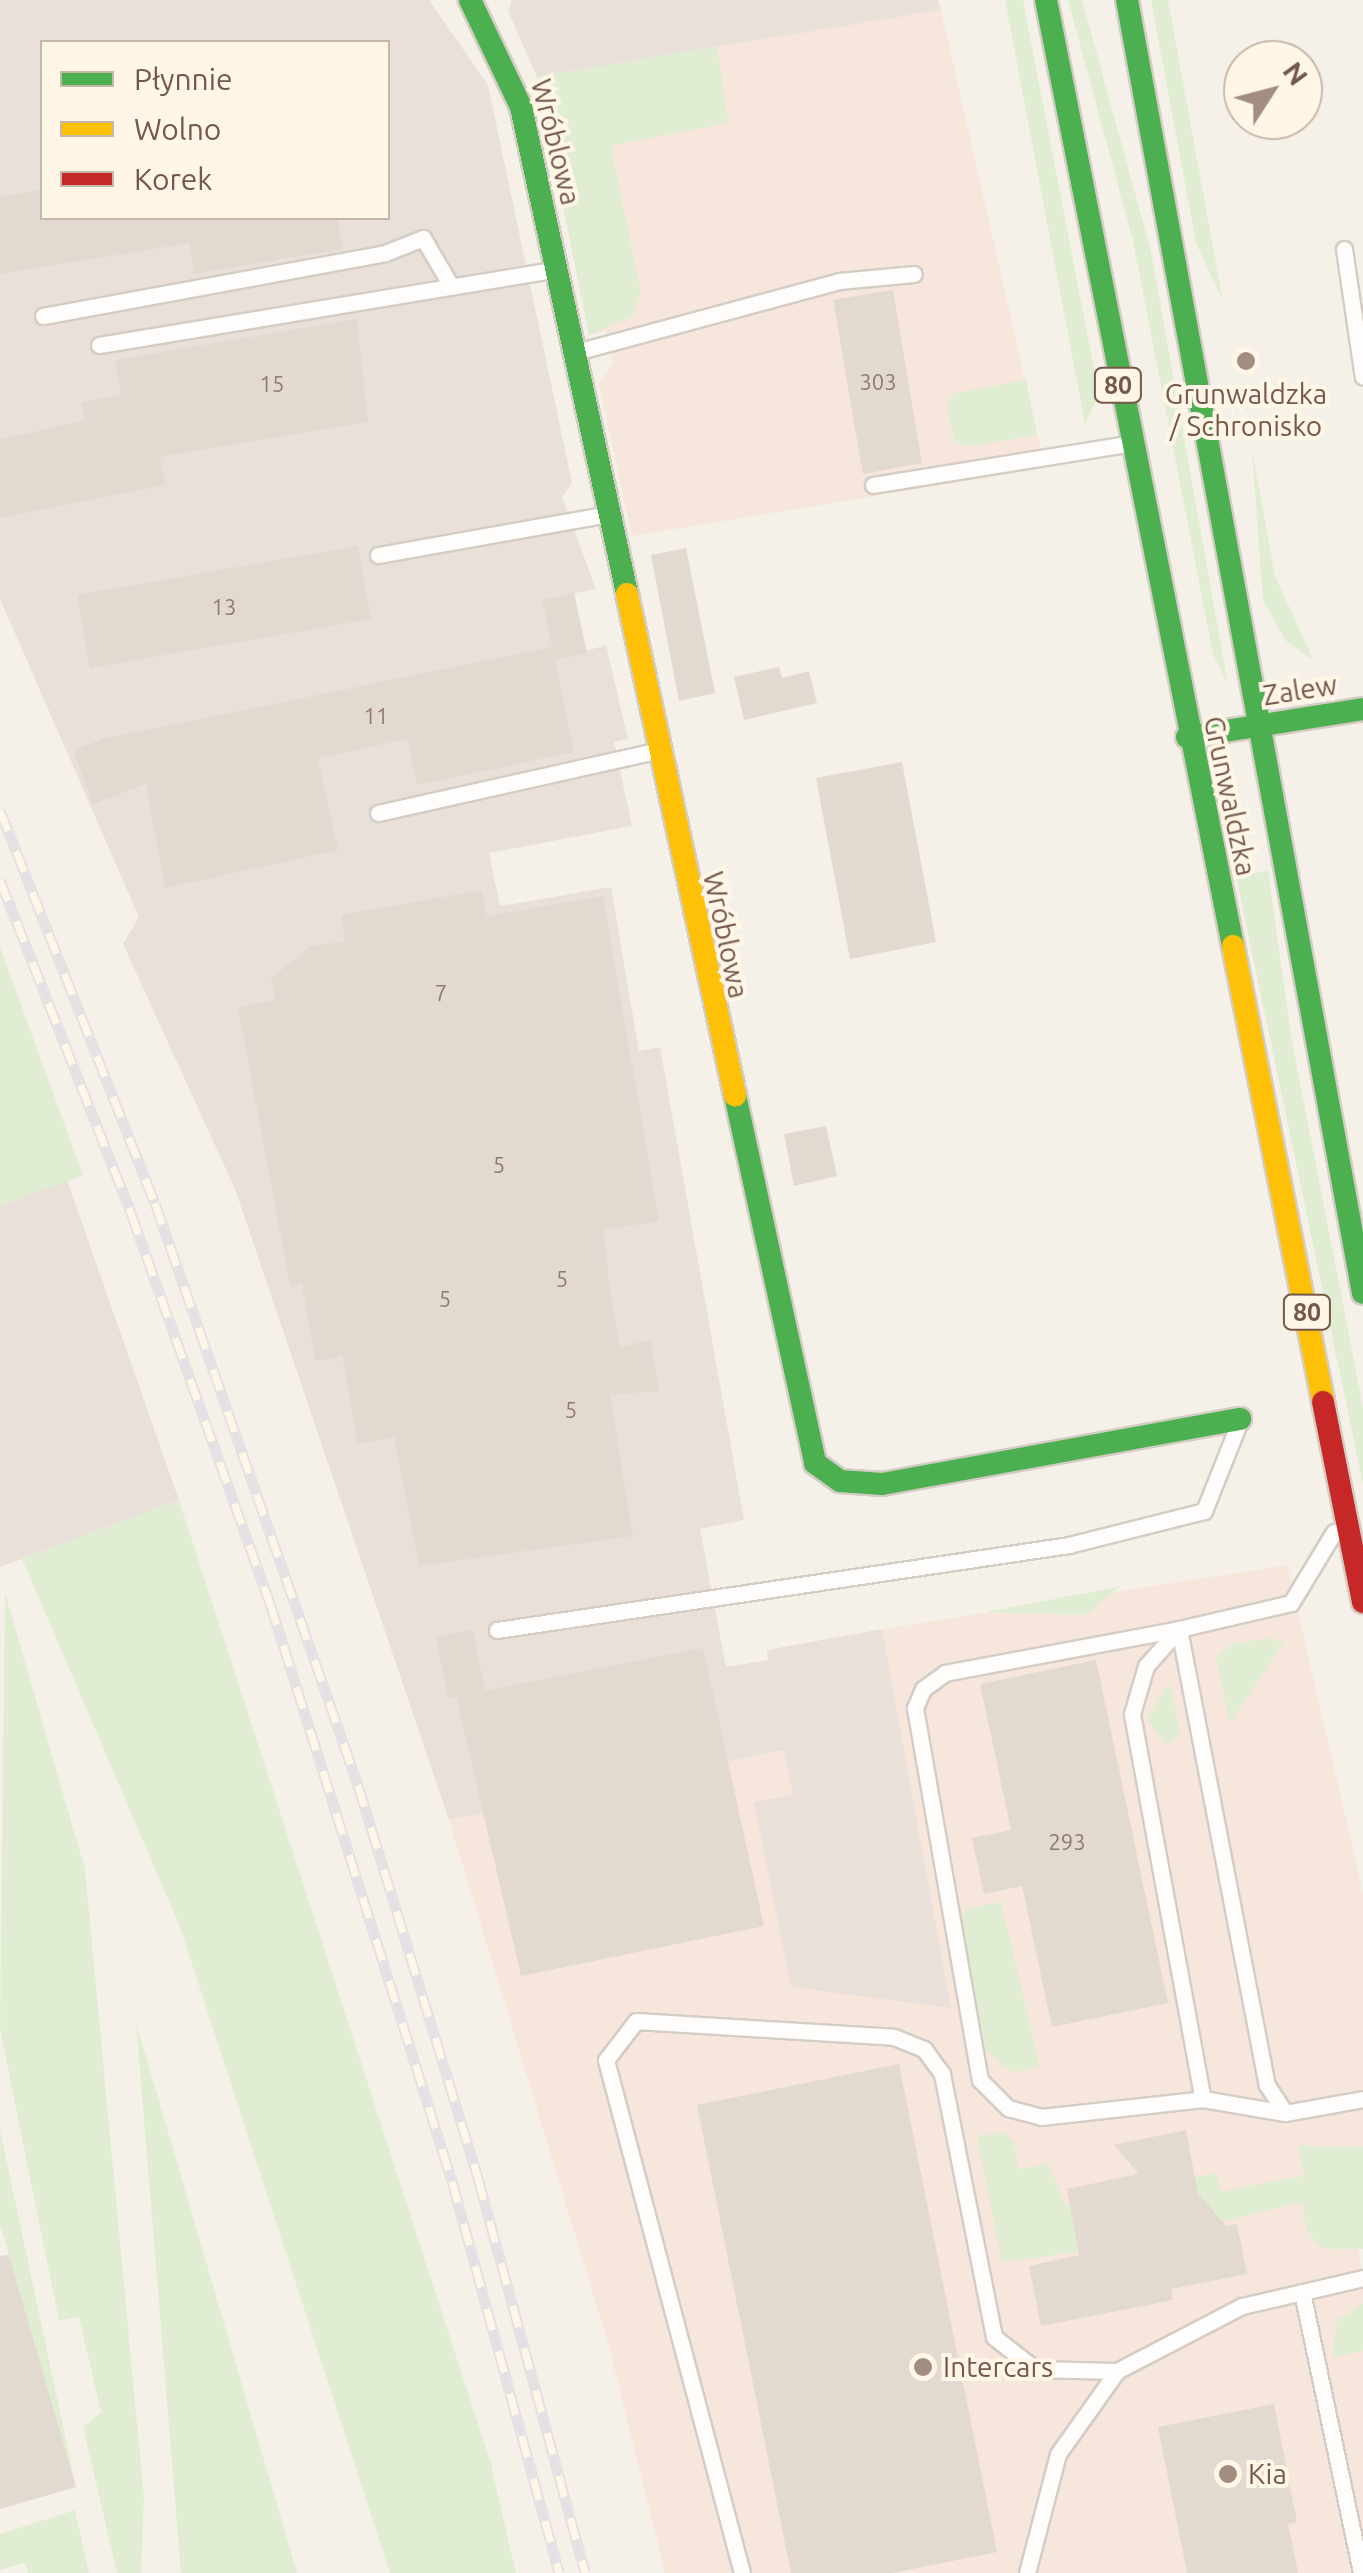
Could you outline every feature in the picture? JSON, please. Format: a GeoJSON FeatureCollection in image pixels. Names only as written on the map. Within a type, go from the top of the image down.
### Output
{"type":"FeatureCollection","features":[{"type":"Feature","properties":{"kind":"main road","name":"Wróblowa"},"geometry":{"type":"LineString","coordinates":[[470,0],[521,107],[656,752],[815,1462],[840,1481],[882,1484],[1240,1419]]}},
{"type":"Feature","properties":{"kind":"main road","name":"Grunwaldzka"},"geometry":{"type":"LineString","coordinates":[[1046,0],[1186,737],[1363,1602]]}},
{"type":"Feature","properties":{"kind":"main road","name":"Grunwaldzka"},"geometry":{"type":"LineString","coordinates":[[1128,0],[1264,726],[1363,1293]]}},
{"type":"Feature","properties":{"kind":"main road","name":"Zalew"},"geometry":{"type":"LineString","coordinates":[[1186,737],[1363,709]]}},
{"type":"Feature","properties":{"kind":"lane"},"geometry":{"type":"LineString","coordinates":[[43,316],[385,254],[424,238],[450,284]]}},
{"type":"Feature","properties":{"kind":"lane"},"geometry":{"type":"LineString","coordinates":[[1344,248],[1363,377]]}},
{"type":"Feature","properties":{"kind":"lane"},"geometry":{"type":"LineString","coordinates":[[99,345],[556,269]]}},
{"type":"Feature","properties":{"kind":"lane"},"geometry":{"type":"LineString","coordinates":[[572,352],[839,281],[914,274]]}},
{"type":"Feature","properties":{"kind":"lane"},"geometry":{"type":"LineString","coordinates":[[873,484],[1129,443]]}},
{"type":"Feature","properties":{"kind":"lane"},"geometry":{"type":"LineString","coordinates":[[378,556],[607,515]]}},
{"type":"Feature","properties":{"kind":"lane"},"geometry":{"type":"LineString","coordinates":[[378,813],[656,752]]}},
{"type":"Feature","properties":{"kind":"lane"},"geometry":{"type":"LineString","coordinates":[[497,1630],[1069,1545],[1204,1511],[1240,1419]]}},
{"type":"Feature","properties":{"kind":"lane"},"geometry":{"type":"LineString","coordinates":[[1342,1494],[1330,1546],[1291,1603],[1179,1629],[945,1673],[923,1689],[915,1708],[980,2080],[1008,2108],[1041,2117],[1203,2099],[1285,2112],[1363,2099]]}},
{"type":"Feature","properties":{"kind":"lane"},"geometry":{"type":"LineString","coordinates":[[1179,1629],[1146,1666],[1132,1714],[1203,2099]]}},
{"type":"Feature","properties":{"kind":"lane"},"geometry":{"type":"LineString","coordinates":[[1179,1629],[1256,2049],[1285,2112]]}},
{"type":"Feature","properties":{"kind":"lane"},"geometry":{"type":"LineString","coordinates":[[742,2573],[606,2060],[636,2022],[894,2038],[924,2049],[942,2074],[994,2337],[1035,2368],[1118,2371]]}},
{"type":"Feature","properties":{"kind":"lane"},"geometry":{"type":"LineString","coordinates":[[1027,2573],[1058,2454],[1118,2371],[1242,2306],[1363,2278]]}},
{"type":"Feature","properties":{"kind":"lane"},"geometry":{"type":"LineString","coordinates":[[1302,2292],[1360,2573]]}},
{"type":"Feature","properties":{"kind":"shaded area"},"geometry":{"type":"Polygon","coordinates":[[[0,0],[429,0],[488,85],[572,483],[562,497],[596,589],[542,600],[555,660],[606,645],[628,739],[614,742],[632,826],[489,853],[500,906],[611,887],[639,1051],[660,1047],[744,1520],[700,1529],[726,1667],[768,1660],[767,1650],[882,1629],[951,2008],[791,1987],[754,1802],[793,1795],[784,1750],[449,1820],[235,1189],[123,944],[139,917],[0,599],[0,0]]]}},
{"type":"Feature","properties":{"kind":"shaded area"},"geometry":{"type":"Polygon","coordinates":[[[512,0],[938,0],[941,10],[537,77],[508,11],[512,0]]]}},
{"type":"Feature","properties":{"kind":"shaded area"},"geometry":{"type":"Polygon","coordinates":[[[941,10],[1045,468],[632,536],[599,384],[614,363],[605,331],[589,335],[537,77],[941,10]]]}},
{"type":"Feature","properties":{"kind":"shaded area"},"geometry":{"type":"Polygon","coordinates":[[[67,1180],[179,1500],[0,1567],[0,1206],[67,1180]]]}},
{"type":"Feature","properties":{"kind":"shaded area"},"geometry":{"type":"Polygon","coordinates":[[[1287,1565],[1363,1892],[1363,2176],[1345,2181],[1363,2274],[1363,2573],[665,2573],[609,2346],[449,1820],[785,1750],[793,1796],[754,1803],[951,2007],[882,1629],[1287,1565]]]}},
{"type":"Feature","properties":{"kind":"green space"},"geometry":{"type":"Polygon","coordinates":[[[1005,0],[1023,0],[1099,395],[1085,424],[1005,0]]]}},
{"type":"Feature","properties":{"kind":"green space"},"geometry":{"type":"Polygon","coordinates":[[[1068,0],[1082,0],[1151,251],[1228,685],[1213,654],[1133,241],[1068,0]]]}},
{"type":"Feature","properties":{"kind":"green space"},"geometry":{"type":"Polygon","coordinates":[[[1151,0],[1168,0],[1223,302],[1196,243],[1151,0]]]}},
{"type":"Feature","properties":{"kind":"green space"},"geometry":{"type":"Polygon","coordinates":[[[717,46],[728,123],[611,146],[641,294],[633,316],[589,335],[537,77],[717,46]]]}},
{"type":"Feature","properties":{"kind":"green space"},"geometry":{"type":"Polygon","coordinates":[[[1026,380],[1037,435],[966,447],[954,440],[947,402],[955,393],[1026,380]]]}},
{"type":"Feature","properties":{"kind":"green space"},"geometry":{"type":"Polygon","coordinates":[[[1252,450],[1275,576],[1314,661],[1286,641],[1263,601],[1252,450]]]}},
{"type":"Feature","properties":{"kind":"green space"},"geometry":{"type":"Polygon","coordinates":[[[1268,871],[1292,1041],[1363,1407],[1363,1484],[1236,876],[1268,871]]]}},
{"type":"Feature","properties":{"kind":"green space"},"geometry":{"type":"Polygon","coordinates":[[[0,947],[83,1175],[0,1206],[0,947]]]}},
{"type":"Feature","properties":{"kind":"green space"},"geometry":{"type":"Polygon","coordinates":[[[179,1500],[490,2461],[516,2573],[390,2573],[180,1927],[22,1559],[179,1500]]]}},
{"type":"Feature","properties":{"kind":"green space"},"geometry":{"type":"Polygon","coordinates":[[[1118,1587],[1086,1615],[986,1612],[1118,1587]]]}},
{"type":"Feature","properties":{"kind":"green space"},"geometry":{"type":"Polygon","coordinates":[[[5,1593],[85,1869],[144,2498],[141,2573],[117,2573],[83,2427],[101,2412],[79,2317],[59,2321],[0,2029],[5,1593]]]}},
{"type":"Feature","properties":{"kind":"green space"},"geometry":{"type":"Polygon","coordinates":[[[1268,1638],[1284,1643],[1230,1724],[1216,1657],[1232,1644],[1268,1638]]]}},
{"type":"Feature","properties":{"kind":"green space"},"geometry":{"type":"Polygon","coordinates":[[[1169,1682],[1181,1734],[1166,1746],[1147,1719],[1169,1682]]]}},
{"type":"Feature","properties":{"kind":"green space"},"geometry":{"type":"Polygon","coordinates":[[[1001,1902],[1040,2067],[1014,2073],[986,2051],[961,1919],[967,1908],[1001,1902]]]}},
{"type":"Feature","properties":{"kind":"green space"},"geometry":{"type":"Polygon","coordinates":[[[136,2022],[297,2573],[181,2573],[136,2022]]]}},
{"type":"Feature","properties":{"kind":"green space"},"geometry":{"type":"Polygon","coordinates":[[[0,2130],[76,2487],[0,2224],[0,2130]]]}},
{"type":"Feature","properties":{"kind":"green space"},"geometry":{"type":"Polygon","coordinates":[[[1001,2132],[1014,2142],[1018,2169],[1049,2164],[1065,2205],[1103,2197],[1101,2182],[1138,2173],[1149,2186],[1216,2173],[1220,2191],[1304,2176],[1298,2146],[1363,2146],[1363,2249],[1322,2249],[1307,2231],[1302,2202],[1112,2248],[1002,2262],[977,2137],[1001,2132]]]}},
{"type":"Feature","properties":{"kind":"green space"},"geometry":{"type":"Polygon","coordinates":[[[1363,2303],[1363,2351],[1332,2357],[1337,2321],[1363,2303]]]}},
{"type":"Feature","properties":{"kind":"green space"},"geometry":{"type":"Polygon","coordinates":[[[75,2510],[89,2573],[28,2573],[25,2563],[0,2570],[0,2534],[75,2510]]]}},
{"type":"Feature","properties":{"kind":"building"},"geometry":{"type":"Polygon","coordinates":[[[40,190],[40,220],[337,220],[343,249],[194,274],[190,243],[0,274],[0,197],[40,190]]]}},
{"type":"Feature","properties":{"kind":"building"},"geometry":{"type":"Polygon","coordinates":[[[893,290],[922,463],[863,474],[833,300],[893,290]]]}},
{"type":"Feature","properties":{"kind":"building"},"geometry":{"type":"Polygon","coordinates":[[[357,319],[368,422],[160,457],[165,485],[0,518],[0,439],[85,421],[81,402],[121,395],[115,360],[357,319]]]}},
{"type":"Feature","properties":{"kind":"building"},"geometry":{"type":"Polygon","coordinates":[[[358,546],[371,619],[90,668],[77,595],[358,546]]]}},
{"type":"Feature","properties":{"kind":"building"},"geometry":{"type":"Polygon","coordinates":[[[686,548],[715,693],[679,701],[651,555],[686,548]]]}},
{"type":"Feature","properties":{"kind":"building"},"geometry":{"type":"Polygon","coordinates":[[[574,593],[587,653],[555,660],[574,752],[417,785],[407,739],[318,758],[338,850],[165,888],[146,784],[93,804],[73,751],[102,739],[552,647],[542,600],[574,593]]]}},
{"type":"Feature","properties":{"kind":"building"},"geometry":{"type":"Polygon","coordinates":[[[779,667],[782,678],[809,671],[817,703],[744,720],[734,677],[779,667]]]}},
{"type":"Feature","properties":{"kind":"building"},"geometry":{"type":"Polygon","coordinates":[[[902,762],[936,942],[850,959],[816,778],[902,762]]]}},
{"type":"Feature","properties":{"kind":"building"},"geometry":{"type":"Polygon","coordinates":[[[482,890],[487,916],[603,896],[659,1221],[604,1230],[609,1284],[620,1347],[650,1340],[659,1391],[610,1395],[633,1536],[419,1566],[394,1437],[358,1444],[342,1356],[315,1361],[302,1284],[290,1286],[238,1007],[275,1000],[271,978],[310,947],[345,941],[341,915],[482,890]]]}},
{"type":"Feature","properties":{"kind":"building"},"geometry":{"type":"Polygon","coordinates":[[[826,1126],[837,1176],[794,1186],[784,1134],[826,1126]]]}},
{"type":"Feature","properties":{"kind":"building"},"geometry":{"type":"Polygon","coordinates":[[[473,1630],[485,1690],[448,1698],[436,1637],[473,1630]]]}},
{"type":"Feature","properties":{"kind":"building"},"geometry":{"type":"Polygon","coordinates":[[[703,1648],[764,1926],[521,1976],[456,1696],[703,1648]]]}},
{"type":"Feature","properties":{"kind":"building"},"geometry":{"type":"Polygon","coordinates":[[[1096,1660],[1168,2003],[1052,2027],[1022,1886],[984,1894],[972,1838],[1011,1830],[980,1684],[1096,1660]]]}},
{"type":"Feature","properties":{"kind":"building"},"geometry":{"type":"Polygon","coordinates":[[[899,2064],[997,2552],[893,2573],[791,2573],[697,2105],[899,2064]]]}},
{"type":"Feature","properties":{"kind":"building"},"geometry":{"type":"Polygon","coordinates":[[[1186,2130],[1198,2193],[1226,2226],[1237,2224],[1247,2274],[1171,2289],[1173,2300],[1041,2326],[1029,2266],[1079,2255],[1067,2189],[1139,2174],[1114,2145],[1186,2130]]]}},
{"type":"Feature","properties":{"kind":"building"},"geometry":{"type":"Polygon","coordinates":[[[9,2255],[76,2487],[0,2509],[0,2256],[9,2255]]]}},
{"type":"Feature","properties":{"kind":"building","name":"Kia"},"geometry":{"type":"Polygon","coordinates":[[[1274,2404],[1297,2522],[1288,2524],[1298,2573],[1187,2573],[1158,2427],[1274,2404]]]}},
{"type":"Feature","properties":{"kind":"railway"},"geometry":{"type":"LineString","coordinates":[[0,810],[155,1203],[358,1785],[478,2178],[585,2573]]}},
{"type":"Feature","properties":{"kind":"railway"},"geometry":{"type":"LineString","coordinates":[[0,880],[131,1213],[270,1603],[452,2181],[559,2573]]}},
{"type":"Feature","properties":{"kind":"traffic: fast"},"geometry":{"type":"LineString","coordinates":[[470,0],[521,107],[627,594]]}},
{"type":"Feature","properties":{"kind":"traffic: fast"},"geometry":{"type":"LineString","coordinates":[[1046,0],[1233,946]]}},
{"type":"Feature","properties":{"kind":"traffic: fast"},"geometry":{"type":"LineString","coordinates":[[1127,0],[1363,1293]]}},
{"type":"Feature","properties":{"kind":"traffic: fast"},"geometry":{"type":"LineString","coordinates":[[1187,737],[1363,709]]}},
{"type":"Feature","properties":{"kind":"traffic: fast"},"geometry":{"type":"LineString","coordinates":[[735,1095],[815,1463],[840,1481],[882,1484],[1240,1419]]}},
{"type":"Feature","properties":{"kind":"traffic: slow"},"geometry":{"type":"LineString","coordinates":[[627,594],[735,1095]]}},
{"type":"Feature","properties":{"kind":"traffic: slow"},"geometry":{"type":"LineString","coordinates":[[1233,946],[1323,1402]]}},
{"type":"Feature","properties":{"kind":"traffic: jam"},"geometry":{"type":"LineString","coordinates":[[1323,1402],[1363,1602]]}},
{"type":"Feature","properties":{"kind":"place","name":"Grunwaldzka / Schronisko"},"geometry":{"type":"Point","coordinates":[1246,361]}},
{"type":"Feature","properties":{"kind":"place","name":"Intercars"},"geometry":{"type":"Point","coordinates":[923,2367]}},
{"type":"Feature","properties":{"kind":"place","name":"Kia"},"geometry":{"type":"Point","coordinates":[1228,2474]}}]}
